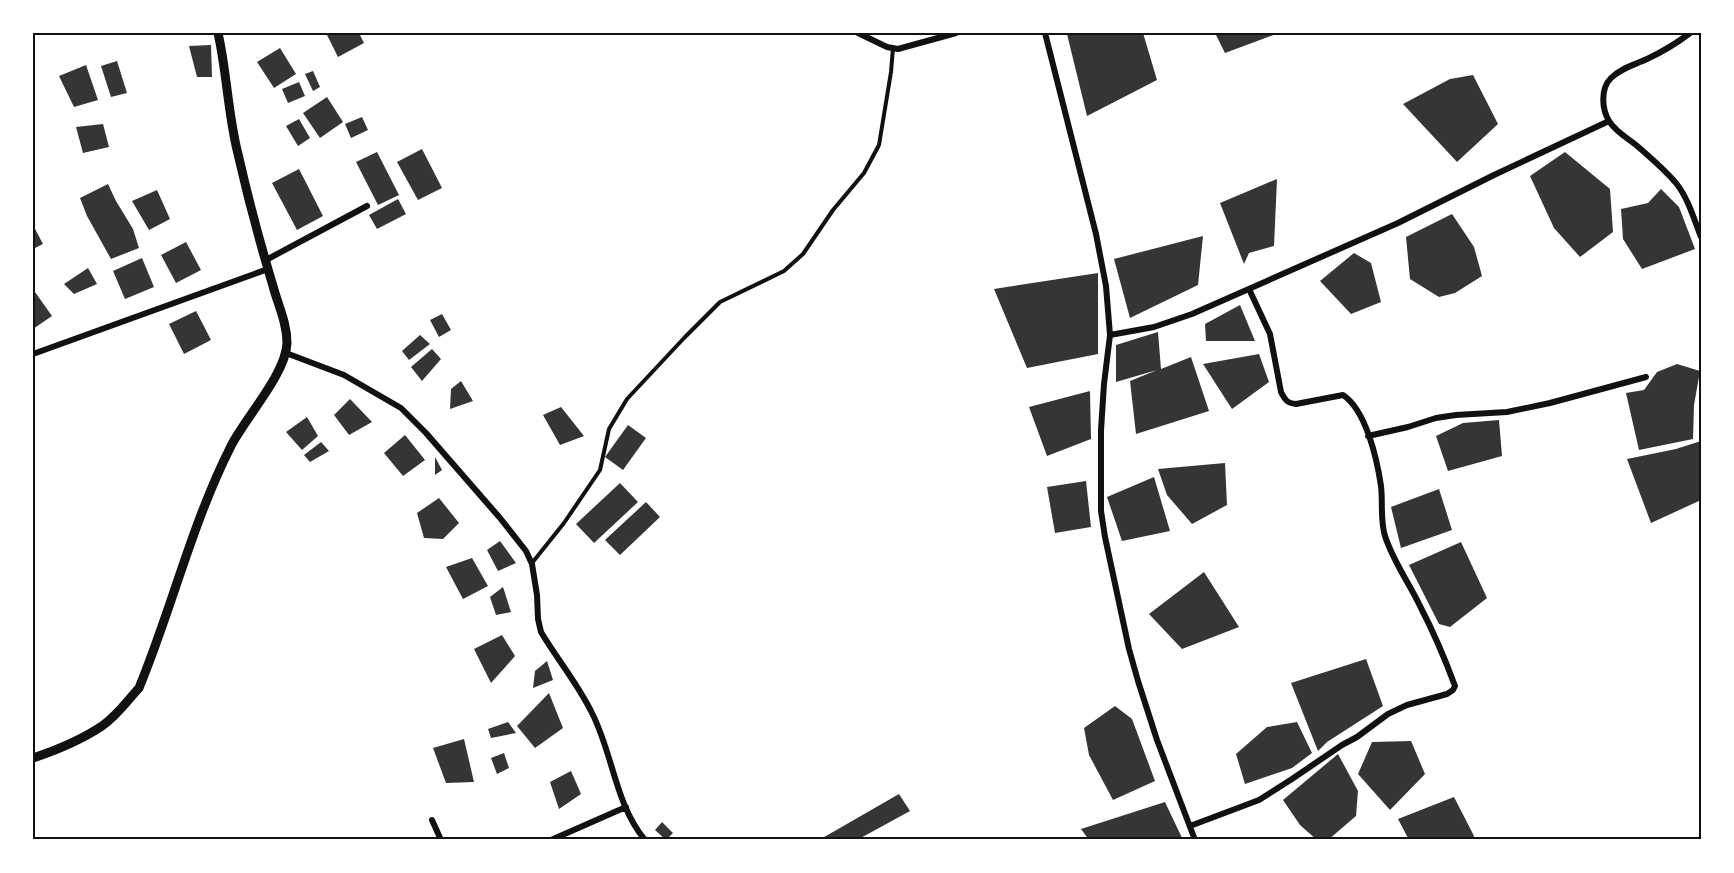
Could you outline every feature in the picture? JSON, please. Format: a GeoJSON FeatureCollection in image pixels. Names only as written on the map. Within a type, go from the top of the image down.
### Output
{"type":"FeatureCollection","features":[{"type":"Feature","properties":{"kind":"street"},"geometry":{"type":"LineString","coordinates":[[33,758],[74,741],[103,725],[139,688],[210,488],[232,443],[264,394],[286,353],[285,323],[237,152],[218,33]]}},
{"type":"Feature","properties":{"kind":"street"},"geometry":{"type":"LineString","coordinates":[[858,33],[893,48],[956,33]]}},
{"type":"Feature","properties":{"kind":"street"},"geometry":{"type":"LineString","coordinates":[[1045,33],[1096,234],[1106,286],[1110,335],[1101,430],[1101,511],[1104,528],[1129,649],[1138,681],[1157,740],[1195,840]]}},
{"type":"Feature","properties":{"kind":"street"},"geometry":{"type":"LineString","coordinates":[[1690,33],[1662,52],[1625,68],[1609,80],[1604,89],[1604,109],[1609,121],[1617,130],[1653,159],[1677,184],[1689,205],[1701,237]]}},
{"type":"Feature","properties":{"kind":"street"},"geometry":{"type":"LineString","coordinates":[[1110,335],[1154,327],[1192,314],[1398,223],[1609,121]]}},
{"type":"Feature","properties":{"kind":"street"},"geometry":{"type":"LineString","coordinates":[[33,354],[267,264],[367,206]]}},
{"type":"Feature","properties":{"kind":"street"},"geometry":{"type":"LineString","coordinates":[[1190,826],[1259,800],[1389,714],[1407,705],[1447,694],[1455,686],[1421,606],[1384,535],[1377,464],[1363,420],[1355,406],[1343,395],[1296,404],[1285,400],[1281,392],[1270,334],[1249,289]]}},
{"type":"Feature","properties":{"kind":"street"},"geometry":{"type":"LineString","coordinates":[[286,353],[344,375],[401,408],[426,433],[526,551],[532,564],[541,632],[592,712],[632,822],[645,840]]}},
{"type":"Feature","properties":{"kind":"street"},"geometry":{"type":"LineString","coordinates":[[1368,436],[1436,418],[1518,410],[1646,377]]}},
{"type":"Feature","properties":{"kind":"street"},"geometry":{"type":"LineString","coordinates":[[551,840],[626,807]]}},
{"type":"Feature","properties":{"kind":"street"},"geometry":{"type":"LineString","coordinates":[[432,820],[441,840]]}},
{"type":"Feature","properties":{"kind":"lane"},"geometry":{"type":"LineString","coordinates":[[532,564],[564,523],[600,470],[609,429],[627,399],[720,302],[784,271],[803,254],[833,210],[864,173],[879,145],[893,48]]}},
{"type":"Feature","properties":{"kind":"building"},"geometry":{"type":"Polygon","coordinates":[[[326,33],[359,33],[364,43],[338,57],[326,33]]]}},
{"type":"Feature","properties":{"kind":"building"},"geometry":{"type":"Polygon","coordinates":[[[1143,33],[1157,80],[1087,116],[1067,34],[1143,33]]]}},
{"type":"Feature","properties":{"kind":"building"},"geometry":{"type":"Polygon","coordinates":[[[1215,33],[1279,33],[1225,53],[1215,33]]]}},
{"type":"Feature","properties":{"kind":"building"},"geometry":{"type":"Polygon","coordinates":[[[211,45],[212,77],[197,77],[189,46],[211,45]]]}},
{"type":"Feature","properties":{"kind":"building"},"geometry":{"type":"Polygon","coordinates":[[[280,48],[296,74],[274,88],[257,62],[280,48]]]}},
{"type":"Feature","properties":{"kind":"building"},"geometry":{"type":"Polygon","coordinates":[[[117,61],[127,93],[111,97],[101,66],[117,61]]]}},
{"type":"Feature","properties":{"kind":"building"},"geometry":{"type":"Polygon","coordinates":[[[86,65],[98,100],[74,107],[59,76],[86,65]]]}},
{"type":"Feature","properties":{"kind":"building"},"geometry":{"type":"Polygon","coordinates":[[[313,71],[320,87],[313,91],[305,74],[313,71]]]}},
{"type":"Feature","properties":{"kind":"building"},"geometry":{"type":"Polygon","coordinates":[[[1473,75],[1498,124],[1457,162],[1403,104],[1450,79],[1473,75]]]}},
{"type":"Feature","properties":{"kind":"building"},"geometry":{"type":"Polygon","coordinates":[[[299,82],[305,96],[288,103],[282,89],[299,82]]]}},
{"type":"Feature","properties":{"kind":"building"},"geometry":{"type":"Polygon","coordinates":[[[327,97],[343,122],[320,138],[303,113],[327,97]]]}},
{"type":"Feature","properties":{"kind":"building"},"geometry":{"type":"Polygon","coordinates":[[[362,117],[368,130],[351,138],[345,124],[362,117]]]}},
{"type":"Feature","properties":{"kind":"building"},"geometry":{"type":"Polygon","coordinates":[[[299,119],[310,138],[298,146],[286,126],[299,119]]]}},
{"type":"Feature","properties":{"kind":"building"},"geometry":{"type":"Polygon","coordinates":[[[103,124],[109,147],[83,153],[76,127],[103,124]]]}},
{"type":"Feature","properties":{"kind":"building"},"geometry":{"type":"Polygon","coordinates":[[[422,149],[442,188],[418,200],[397,162],[422,149]]]}},
{"type":"Feature","properties":{"kind":"building"},"geometry":{"type":"Polygon","coordinates":[[[377,152],[399,195],[378,205],[356,162],[377,152]]]}},
{"type":"Feature","properties":{"kind":"building"},"geometry":{"type":"Polygon","coordinates":[[[1565,152],[1610,189],[1613,232],[1580,257],[1554,228],[1530,176],[1565,152]]]}},
{"type":"Feature","properties":{"kind":"building"},"geometry":{"type":"Polygon","coordinates":[[[299,169],[323,216],[297,230],[272,183],[299,169]]]}},
{"type":"Feature","properties":{"kind":"building"},"geometry":{"type":"Polygon","coordinates":[[[1277,179],[1274,246],[1249,253],[1244,264],[1220,203],[1277,179]]]}},
{"type":"Feature","properties":{"kind":"building"},"geometry":{"type":"Polygon","coordinates":[[[108,184],[133,229],[139,248],[111,259],[87,216],[80,198],[108,184]]]}},
{"type":"Feature","properties":{"kind":"building"},"geometry":{"type":"Polygon","coordinates":[[[1661,189],[1679,207],[1695,249],[1642,269],[1623,239],[1621,209],[1648,203],[1661,189]]]}},
{"type":"Feature","properties":{"kind":"building"},"geometry":{"type":"Polygon","coordinates":[[[157,190],[170,219],[149,230],[132,201],[157,190]]]}},
{"type":"Feature","properties":{"kind":"building"},"geometry":{"type":"Polygon","coordinates":[[[398,199],[406,214],[377,229],[369,215],[398,199]]]}},
{"type":"Feature","properties":{"kind":"building"},"geometry":{"type":"Polygon","coordinates":[[[1452,214],[1474,247],[1482,276],[1455,293],[1439,297],[1410,279],[1406,237],[1452,214]]]}},
{"type":"Feature","properties":{"kind":"building"},"geometry":{"type":"Polygon","coordinates":[[[33,225],[43,244],[33,249],[33,225]]]}},
{"type":"Feature","properties":{"kind":"building"},"geometry":{"type":"Polygon","coordinates":[[[1203,236],[1198,285],[1130,318],[1114,259],[1203,236]]]}},
{"type":"Feature","properties":{"kind":"building"},"geometry":{"type":"Polygon","coordinates":[[[186,242],[201,270],[176,283],[161,255],[186,242]]]}},
{"type":"Feature","properties":{"kind":"building"},"geometry":{"type":"Polygon","coordinates":[[[1354,253],[1371,263],[1381,302],[1351,314],[1320,281],[1354,253]]]}},
{"type":"Feature","properties":{"kind":"building"},"geometry":{"type":"Polygon","coordinates":[[[142,258],[154,287],[125,299],[113,271],[142,258]]]}},
{"type":"Feature","properties":{"kind":"building"},"geometry":{"type":"Polygon","coordinates":[[[88,268],[97,284],[74,294],[64,284],[88,268]]]}},
{"type":"Feature","properties":{"kind":"building"},"geometry":{"type":"Polygon","coordinates":[[[1098,273],[1098,354],[1027,368],[994,289],[1098,273]]]}},
{"type":"Feature","properties":{"kind":"building"},"geometry":{"type":"Polygon","coordinates":[[[35,292],[52,316],[33,329],[33,293],[35,292]]]}},
{"type":"Feature","properties":{"kind":"building"},"geometry":{"type":"Polygon","coordinates":[[[1240,305],[1255,341],[1206,341],[1205,324],[1240,305]]]}},
{"type":"Feature","properties":{"kind":"building"},"geometry":{"type":"Polygon","coordinates":[[[196,311],[211,340],[184,354],[169,324],[196,311]]]}},
{"type":"Feature","properties":{"kind":"building"},"geometry":{"type":"Polygon","coordinates":[[[442,314],[451,330],[439,337],[430,320],[442,314]]]}},
{"type":"Feature","properties":{"kind":"building"},"geometry":{"type":"Polygon","coordinates":[[[1158,332],[1161,369],[1191,357],[1209,411],[1136,434],[1130,381],[1157,370],[1116,382],[1116,345],[1158,332]]]}},
{"type":"Feature","properties":{"kind":"building"},"geometry":{"type":"Polygon","coordinates":[[[420,335],[430,344],[409,360],[402,351],[420,335]]]}},
{"type":"Feature","properties":{"kind":"building"},"geometry":{"type":"Polygon","coordinates":[[[432,349],[441,359],[422,381],[411,367],[432,349]]]}},
{"type":"Feature","properties":{"kind":"building"},"geometry":{"type":"Polygon","coordinates":[[[1259,354],[1269,382],[1232,409],[1203,364],[1259,354]]]}},
{"type":"Feature","properties":{"kind":"building"},"geometry":{"type":"Polygon","coordinates":[[[1677,364],[1700,371],[1694,405],[1693,439],[1639,450],[1626,393],[1644,390],[1657,372],[1677,364]]]}},
{"type":"Feature","properties":{"kind":"building"},"geometry":{"type":"Polygon","coordinates":[[[461,381],[473,401],[450,409],[451,389],[461,381]]]}},
{"type":"Feature","properties":{"kind":"building"},"geometry":{"type":"Polygon","coordinates":[[[1090,391],[1091,439],[1047,456],[1029,407],[1090,391]]]}},
{"type":"Feature","properties":{"kind":"building"},"geometry":{"type":"Polygon","coordinates":[[[350,399],[372,422],[349,435],[334,415],[350,399]]]}},
{"type":"Feature","properties":{"kind":"building"},"geometry":{"type":"Polygon","coordinates":[[[561,407],[584,436],[560,445],[543,415],[561,407]]]}},
{"type":"Feature","properties":{"kind":"building"},"geometry":{"type":"Polygon","coordinates":[[[307,417],[318,436],[302,450],[286,432],[307,417]]]}},
{"type":"Feature","properties":{"kind":"building"},"geometry":{"type":"Polygon","coordinates":[[[1499,420],[1502,456],[1448,471],[1436,436],[1463,423],[1499,420]]]}},
{"type":"Feature","properties":{"kind":"building"},"geometry":{"type":"Polygon","coordinates":[[[628,425],[646,438],[623,470],[605,457],[628,425]]]}},
{"type":"Feature","properties":{"kind":"building"},"geometry":{"type":"Polygon","coordinates":[[[405,435],[425,460],[403,476],[384,453],[405,435]]]}},
{"type":"Feature","properties":{"kind":"building"},"geometry":{"type":"Polygon","coordinates":[[[1701,441],[1701,500],[1651,523],[1627,459],[1676,449],[1701,441]]]}},
{"type":"Feature","properties":{"kind":"building"},"geometry":{"type":"Polygon","coordinates":[[[321,442],[329,451],[310,462],[304,455],[321,442]]]}},
{"type":"Feature","properties":{"kind":"building"},"geometry":{"type":"Polygon","coordinates":[[[435,457],[442,470],[435,475],[435,457]]]}},
{"type":"Feature","properties":{"kind":"building"},"geometry":{"type":"Polygon","coordinates":[[[1225,463],[1227,505],[1192,524],[1167,495],[1158,469],[1225,463]]]}},
{"type":"Feature","properties":{"kind":"building"},"geometry":{"type":"Polygon","coordinates":[[[1154,477],[1170,531],[1122,541],[1107,497],[1154,477]]]}},
{"type":"Feature","properties":{"kind":"building"},"geometry":{"type":"Polygon","coordinates":[[[1086,481],[1091,527],[1055,533],[1047,487],[1086,481]]]}},
{"type":"Feature","properties":{"kind":"building"},"geometry":{"type":"Polygon","coordinates":[[[620,483],[638,502],[594,543],[576,524],[620,483]]]}},
{"type":"Feature","properties":{"kind":"building"},"geometry":{"type":"Polygon","coordinates":[[[1439,489],[1452,530],[1401,548],[1391,507],[1439,489]]]}},
{"type":"Feature","properties":{"kind":"building"},"geometry":{"type":"Polygon","coordinates":[[[439,498],[459,523],[443,539],[424,538],[417,513],[439,498]]]}},
{"type":"Feature","properties":{"kind":"building"},"geometry":{"type":"Polygon","coordinates":[[[646,502],[660,517],[620,555],[605,540],[646,502]]]}},
{"type":"Feature","properties":{"kind":"building"},"geometry":{"type":"Polygon","coordinates":[[[500,541],[516,563],[498,571],[487,550],[500,541]]]}},
{"type":"Feature","properties":{"kind":"building"},"geometry":{"type":"Polygon","coordinates":[[[1461,542],[1487,598],[1450,627],[1439,624],[1409,565],[1461,542]]]}},
{"type":"Feature","properties":{"kind":"building"},"geometry":{"type":"Polygon","coordinates":[[[472,558],[488,586],[463,599],[446,567],[472,558]]]}},
{"type":"Feature","properties":{"kind":"building"},"geometry":{"type":"Polygon","coordinates":[[[1204,572],[1239,627],[1182,649],[1149,614],[1204,572]]]}},
{"type":"Feature","properties":{"kind":"building"},"geometry":{"type":"Polygon","coordinates":[[[503,587],[511,612],[496,615],[490,597],[503,587]]]}},
{"type":"Feature","properties":{"kind":"building"},"geometry":{"type":"Polygon","coordinates":[[[502,635],[515,656],[491,683],[474,649],[502,635]]]}},
{"type":"Feature","properties":{"kind":"building"},"geometry":{"type":"Polygon","coordinates":[[[1366,659],[1383,706],[1327,742],[1318,751],[1291,683],[1366,659]]]}},
{"type":"Feature","properties":{"kind":"building"},"geometry":{"type":"Polygon","coordinates":[[[547,661],[553,680],[533,688],[535,671],[547,661]]]}},
{"type":"Feature","properties":{"kind":"building"},"geometry":{"type":"Polygon","coordinates":[[[549,693],[563,728],[535,748],[517,726],[549,693]]]}},
{"type":"Feature","properties":{"kind":"building"},"geometry":{"type":"Polygon","coordinates":[[[1115,706],[1132,719],[1155,781],[1113,800],[1089,755],[1084,728],[1115,706]]]}},
{"type":"Feature","properties":{"kind":"building"},"geometry":{"type":"Polygon","coordinates":[[[508,722],[516,733],[491,738],[488,729],[508,722]]]}},
{"type":"Feature","properties":{"kind":"building"},"geometry":{"type":"Polygon","coordinates":[[[1297,722],[1312,753],[1292,768],[1245,784],[1236,754],[1267,727],[1297,722]]]}},
{"type":"Feature","properties":{"kind":"building"},"geometry":{"type":"Polygon","coordinates":[[[464,739],[474,782],[446,783],[433,748],[464,739]]]}},
{"type":"Feature","properties":{"kind":"building"},"geometry":{"type":"Polygon","coordinates":[[[1411,741],[1425,774],[1390,810],[1358,774],[1372,742],[1411,741]]]}},
{"type":"Feature","properties":{"kind":"building"},"geometry":{"type":"Polygon","coordinates":[[[504,753],[509,768],[497,774],[491,758],[504,753]]]}},
{"type":"Feature","properties":{"kind":"building"},"geometry":{"type":"Polygon","coordinates":[[[1338,754],[1358,791],[1356,816],[1328,840],[1317,840],[1300,825],[1283,800],[1338,754]]]}},
{"type":"Feature","properties":{"kind":"building"},"geometry":{"type":"Polygon","coordinates":[[[571,771],[581,794],[559,809],[550,782],[571,771]]]}},
{"type":"Feature","properties":{"kind":"building"},"geometry":{"type":"Polygon","coordinates":[[[899,794],[910,811],[857,840],[819,840],[899,794]]]}},
{"type":"Feature","properties":{"kind":"building"},"geometry":{"type":"Polygon","coordinates":[[[1454,797],[1474,836],[1472,840],[1409,840],[1398,819],[1454,797]]]}},
{"type":"Feature","properties":{"kind":"building"},"geometry":{"type":"Polygon","coordinates":[[[1165,802],[1183,840],[1089,840],[1081,829],[1165,802]]]}},
{"type":"Feature","properties":{"kind":"building"},"geometry":{"type":"Polygon","coordinates":[[[662,822],[673,833],[666,840],[655,830],[662,822]]]}}]}
